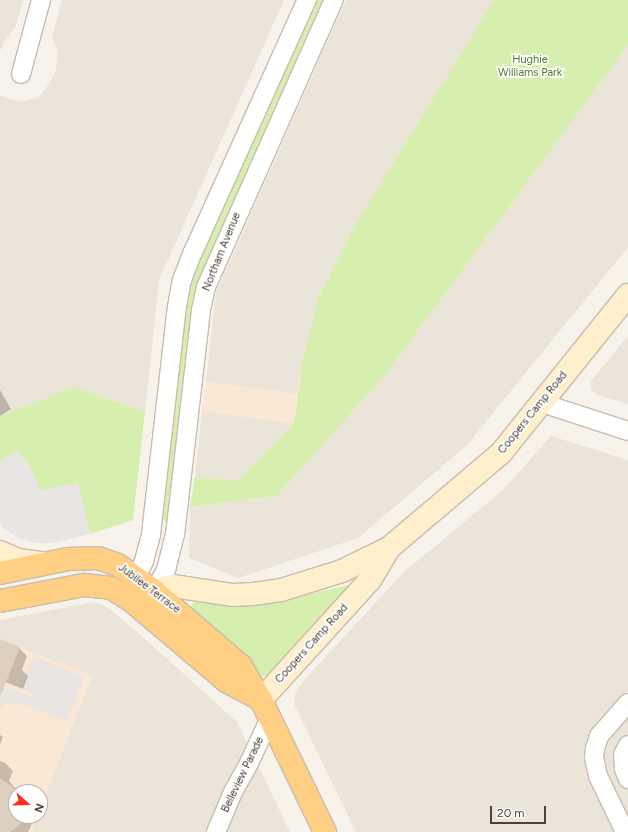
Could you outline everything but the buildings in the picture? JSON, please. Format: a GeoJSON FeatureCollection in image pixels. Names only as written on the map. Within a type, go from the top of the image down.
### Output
{"type":"FeatureCollection","features":[{"type":"Feature","properties":{"kind":"highway","name":"Jubilee Terrace"},"geometry":{"type":"LineString","coordinates":[[0,573],[68,559],[98,558],[113,562],[136,577],[241,666],[265,709],[325,832]]}},
{"type":"Feature","properties":{"kind":"highway"},"geometry":{"type":"LineString","coordinates":[[136,577],[133,602],[156,593]]}},
{"type":"Feature","properties":{"kind":"highway","name":"Jubilee Terrace"},"geometry":{"type":"LineString","coordinates":[[0,601],[89,585],[111,588],[133,602],[226,681],[265,709]]}},
{"type":"Feature","properties":{"kind":"main road","name":"Coopers Camp Road"},"geometry":{"type":"LineString","coordinates":[[156,593],[166,587],[173,586],[233,594],[253,594],[281,590],[342,571],[389,548],[501,453],[628,296]]}},
{"type":"Feature","properties":{"kind":"main road","name":"Coopers Camp Road"},"geometry":{"type":"LineString","coordinates":[[265,709],[370,580],[389,548]]}},
{"type":"Feature","properties":{"kind":"main road"},"geometry":{"type":"LineString","coordinates":[[0,552],[18,560],[43,563]]}},
{"type":"Feature","properties":{"kind":"street"},"geometry":{"type":"LineString","coordinates":[[21,74],[41,0]]}},
{"type":"Feature","properties":{"kind":"street"},"geometry":{"type":"LineString","coordinates":[[136,577],[144,561],[151,534],[177,307],[182,280],[307,0]]}},
{"type":"Feature","properties":{"kind":"street","name":"Northam Avenue"},"geometry":{"type":"LineString","coordinates":[[156,593],[166,570],[175,535],[206,287],[334,0]]}},
{"type":"Feature","properties":{"kind":"street"},"geometry":{"type":"LineString","coordinates":[[542,403],[628,431]]}},
{"type":"Feature","properties":{"kind":"street"},"geometry":{"type":"LineString","coordinates":[[625,832],[598,776],[594,757],[599,736],[628,703]]}},
{"type":"Feature","properties":{"kind":"street","name":"Belleview Parade"},"geometry":{"type":"LineString","coordinates":[[216,832],[233,792],[250,762],[265,709]]}},
{"type":"Feature","properties":{"kind":"street"},"geometry":{"type":"LineString","coordinates":[[628,745],[623,755],[624,769],[628,779]]}},
{"type":"Feature","properties":{"kind":"shaded area"},"geometry":{"type":"Polygon","coordinates":[[[0,0],[23,0],[16,26],[0,51],[0,0]]]}},
{"type":"Feature","properties":{"kind":"shaded area"},"geometry":{"type":"Polygon","coordinates":[[[62,0],[284,0],[159,280],[145,412],[74,387],[0,416],[0,93],[1,96],[20,102],[38,98],[49,84],[56,70],[58,52],[52,37],[62,0]]]}},
{"type":"Feature","properties":{"kind":"shaded area"},"geometry":{"type":"Polygon","coordinates":[[[346,0],[494,0],[360,217],[319,296],[302,364],[297,394],[206,382],[216,293],[346,0]]]}},
{"type":"Feature","properties":{"kind":"shaded area"},"geometry":{"type":"Polygon","coordinates":[[[628,45],[628,247],[467,445],[358,538],[238,578],[189,558],[190,507],[277,496],[386,374],[628,45]]]}},
{"type":"Feature","properties":{"kind":"shaded area"},"geometry":{"type":"Polygon","coordinates":[[[628,336],[628,404],[597,395],[591,389],[591,381],[628,336]]]}},
{"type":"Feature","properties":{"kind":"shaded area"},"geometry":{"type":"Polygon","coordinates":[[[206,382],[297,394],[294,423],[202,411],[206,382]]]}},
{"type":"Feature","properties":{"kind":"shaded area"},"geometry":{"type":"Polygon","coordinates":[[[202,411],[294,423],[239,480],[195,478],[202,411]]]}},
{"type":"Feature","properties":{"kind":"shaded area"},"geometry":{"type":"Polygon","coordinates":[[[551,436],[628,460],[628,832],[356,832],[295,706],[294,696],[304,680],[404,572],[501,492],[551,436]]]}},
{"type":"Feature","properties":{"kind":"shaded area"},"geometry":{"type":"Polygon","coordinates":[[[18,450],[29,465],[41,490],[78,483],[90,534],[53,543],[36,543],[19,538],[4,529],[0,524],[0,461],[3,463],[6,456],[18,450]]]}},
{"type":"Feature","properties":{"kind":"shaded area"},"geometry":{"type":"Polygon","coordinates":[[[94,602],[107,607],[136,631],[237,722],[290,832],[31,832],[34,824],[48,824],[48,789],[92,676],[0,639],[0,620],[94,602]]]}},
{"type":"Feature","properties":{"kind":"shaded area"},"geometry":{"type":"Polygon","coordinates":[[[0,639],[92,675],[48,788],[48,784],[8,784],[8,824],[34,824],[31,832],[0,832],[0,639]]]}},
{"type":"Feature","properties":{"kind":"shaded area"},"geometry":{"type":"Polygon","coordinates":[[[33,657],[84,677],[67,721],[22,704],[7,703],[0,708],[0,686],[36,698],[32,693],[21,687],[33,657]]]}},
{"type":"Feature","properties":{"kind":"green space"},"geometry":{"type":"Polygon","coordinates":[[[315,0],[326,0],[210,259],[169,520],[165,521],[162,519],[184,308],[193,272],[315,0]]]}},
{"type":"Feature","properties":{"kind":"green space","name":"Hughie Williams Park"},"geometry":{"type":"Polygon","coordinates":[[[494,0],[628,0],[628,45],[386,374],[277,496],[190,507],[195,478],[239,480],[294,423],[302,364],[319,296],[360,217],[494,0]]]}},
{"type":"Feature","properties":{"kind":"green space"},"geometry":{"type":"Polygon","coordinates":[[[74,387],[145,412],[133,520],[90,534],[78,483],[43,491],[38,488],[29,465],[0,461],[0,416],[74,387]]]}},
{"type":"Feature","properties":{"kind":"green space"},"geometry":{"type":"Polygon","coordinates":[[[352,584],[269,675],[258,676],[193,613],[191,608],[192,604],[197,600],[296,597],[352,584]]]}}]}
